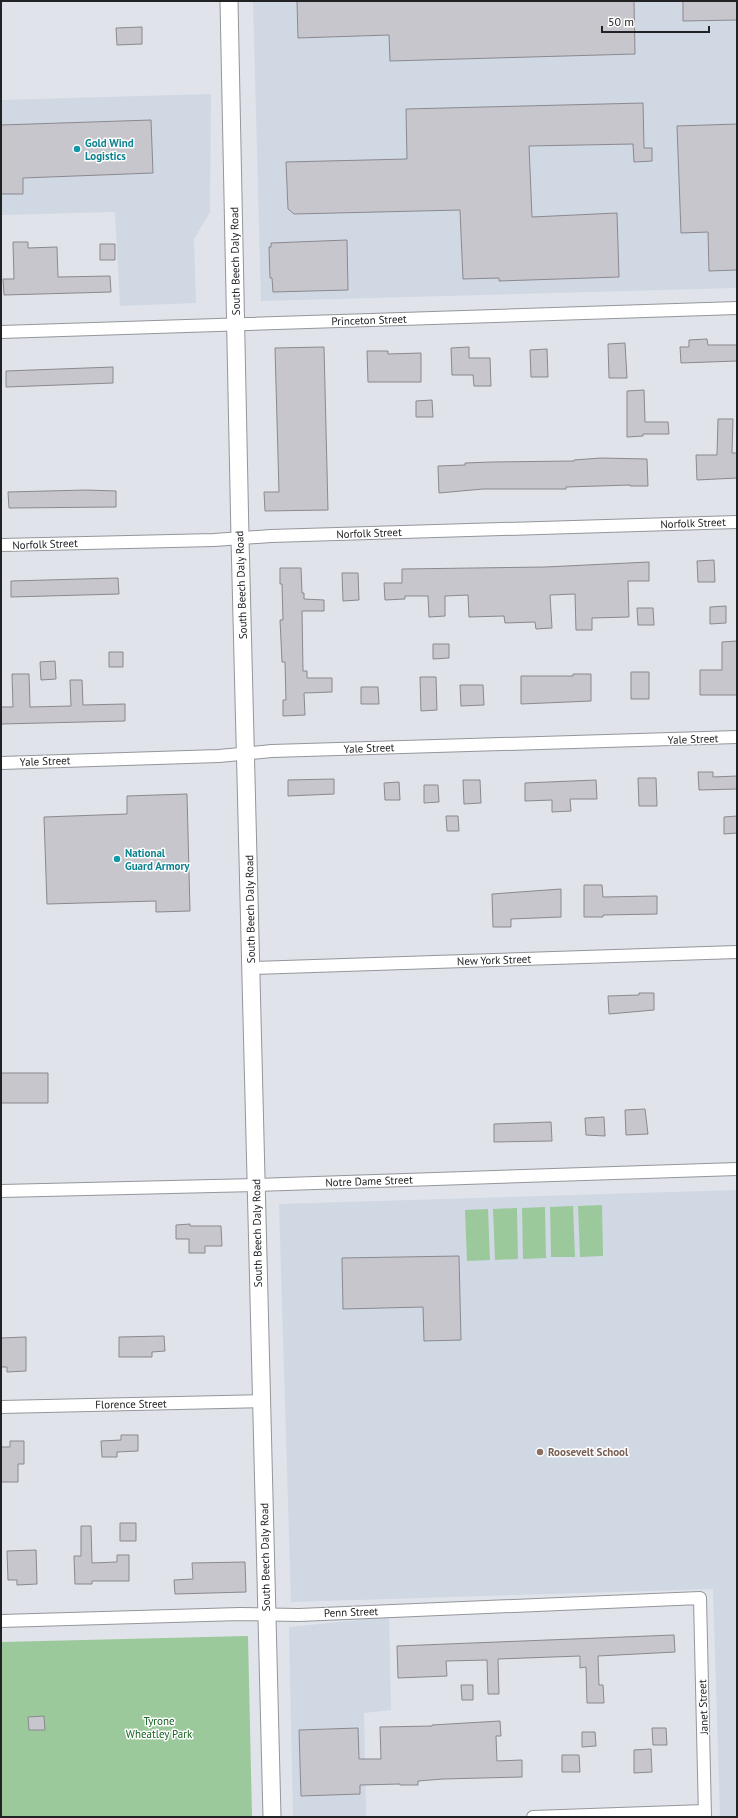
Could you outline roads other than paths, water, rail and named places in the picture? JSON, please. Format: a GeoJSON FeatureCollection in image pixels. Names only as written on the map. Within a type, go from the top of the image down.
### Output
{"type":"FeatureCollection","features":[{"type":"Feature","properties":{"kind":"main road","name":"South Beech Daly Road"},"geometry":{"type":"LineString","coordinates":[[229,1],[240,538],[272,1817]]}},
{"type":"Feature","properties":{"kind":"street","name":"Princeton Street"},"geometry":{"type":"LineString","coordinates":[[1,332],[236,326],[737,308]]}},
{"type":"Feature","properties":{"kind":"street","name":"Norfolk Street"},"geometry":{"type":"LineString","coordinates":[[1,545],[737,522]]}},
{"type":"Feature","properties":{"kind":"street","name":"Yale Street"},"geometry":{"type":"LineString","coordinates":[[1,763],[246,754],[272,751],[737,737]]}},
{"type":"Feature","properties":{"kind":"street","name":"New York Street"},"geometry":{"type":"LineString","coordinates":[[251,968],[737,952]]}},
{"type":"Feature","properties":{"kind":"street","name":"Notre Dame Street"},"geometry":{"type":"LineString","coordinates":[[1,1191],[256,1185],[737,1169]]}},
{"type":"Feature","properties":{"kind":"street","name":"Florence Street"},"geometry":{"type":"LineString","coordinates":[[1,1407],[262,1401]]}},
{"type":"Feature","properties":{"kind":"street","name":"Penn Street"},"geometry":{"type":"LineString","coordinates":[[1,1621],[267,1614],[299,1615],[700,1598]]}},
{"type":"Feature","properties":{"kind":"street","name":"Janet Street"},"geometry":{"type":"LineString","coordinates":[[700,1598],[705,1814]]}},
{"type":"Feature","properties":{"kind":"street"},"geometry":{"type":"LineString","coordinates":[[533,1817],[705,1814]]}},
{"type":"Feature","properties":{"kind":"place","name":"Gold Wind Logistics"},"geometry":{"type":"Point","coordinates":[77,149]}},
{"type":"Feature","properties":{"kind":"place","name":"National Guard Armory"},"geometry":{"type":"Point","coordinates":[117,859]}},
{"type":"Feature","properties":{"kind":"place","name":"Roosevelt School"},"geometry":{"type":"Point","coordinates":[540,1452]}},
{"type":"Feature","properties":{"kind":"park label","name":"Tyrone Wheatley Park"},"geometry":{"type":"Point","coordinates":[159,1727]}}]}
